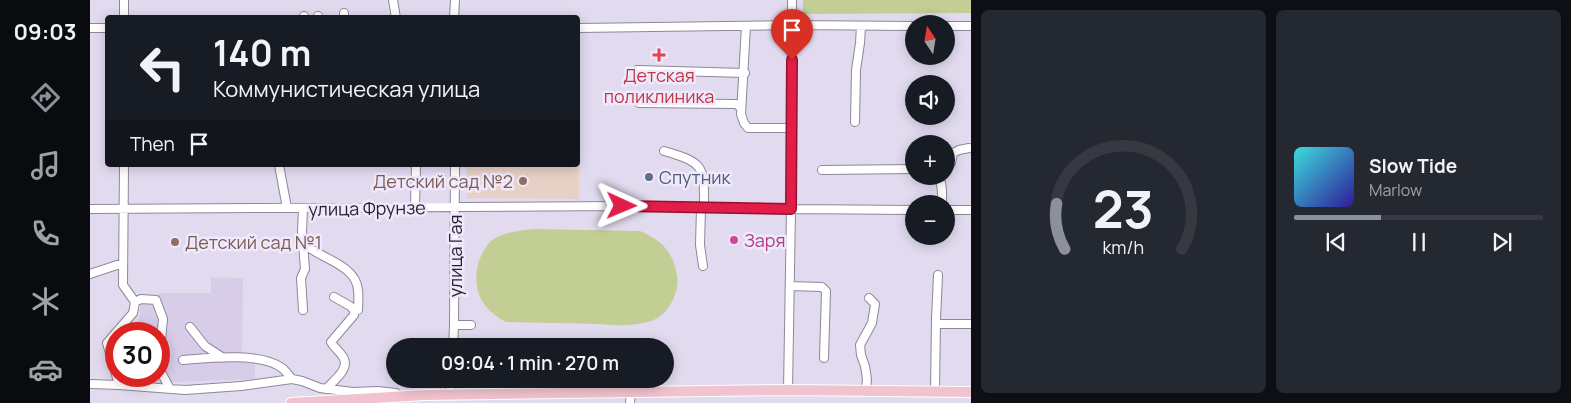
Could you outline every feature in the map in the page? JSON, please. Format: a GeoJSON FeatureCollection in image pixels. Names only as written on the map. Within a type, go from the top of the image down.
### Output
{"type":"FeatureCollection","features":[{"type":"Feature","properties":{"kind":"main road"},"geometry":{"type":"LineString","coordinates":[[292,403],[405,395],[424,399],[450,395],[630,398],[788,390],[971,392]]}},
{"type":"Feature","properties":{"kind":"street"},"geometry":{"type":"LineString","coordinates":[[124,0],[124,15]]}},
{"type":"Feature","properties":{"kind":"street"},"geometry":{"type":"LineString","coordinates":[[393,0],[396,15]]}},
{"type":"Feature","properties":{"kind":"street"},"geometry":{"type":"LineString","coordinates":[[454,15],[455,0]]}},
{"type":"Feature","properties":{"kind":"street"},"geometry":{"type":"LineString","coordinates":[[788,390],[792,0]]}},
{"type":"Feature","properties":{"kind":"street"},"geometry":{"type":"LineString","coordinates":[[580,28],[792,25],[905,26]]}},
{"type":"Feature","properties":{"kind":"street"},"geometry":{"type":"LineString","coordinates":[[746,26],[745,73],[741,108],[744,123],[748,128],[792,128]]}},
{"type":"Feature","properties":{"kind":"street"},"geometry":{"type":"LineString","coordinates":[[855,122],[856,70],[861,26]]}},
{"type":"Feature","properties":{"kind":"street"},"geometry":{"type":"LineString","coordinates":[[955,26],[971,26]]}},
{"type":"Feature","properties":{"kind":"street"},"geometry":{"type":"LineString","coordinates":[[90,28],[105,28]]}},
{"type":"Feature","properties":{"kind":"street"},"geometry":{"type":"LineString","coordinates":[[637,70],[745,73]]}},
{"type":"Feature","properties":{"kind":"street"},"geometry":{"type":"LineString","coordinates":[[639,103],[736,104],[741,108]]}},
{"type":"Feature","properties":{"kind":"street"},"geometry":{"type":"LineString","coordinates":[[955,152],[969,148]]}},
{"type":"Feature","properties":{"kind":"street"},"geometry":{"type":"LineString","coordinates":[[664,151],[680,155],[695,163],[703,173],[700,246],[703,266]]}},
{"type":"Feature","properties":{"kind":"street"},"geometry":{"type":"LineString","coordinates":[[124,167],[123,285],[135,302],[133,313],[125,322]]}},
{"type":"Feature","properties":{"kind":"street"},"geometry":{"type":"LineString","coordinates":[[279,167],[287,208]]}},
{"type":"Feature","properties":{"kind":"street"},"geometry":{"type":"LineString","coordinates":[[415,207],[416,167]]}},
{"type":"Feature","properties":{"kind":"street","name":"улица Гая"},"geometry":{"type":"LineString","coordinates":[[453,338],[455,167]]}},
{"type":"Feature","properties":{"kind":"street"},"geometry":{"type":"LineString","coordinates":[[822,170],[905,169]]}},
{"type":"Feature","properties":{"kind":"street","name":"улица Фрунзе"},"geometry":{"type":"LineString","coordinates":[[90,209],[622,206],[905,210]]}},
{"type":"Feature","properties":{"kind":"street"},"geometry":{"type":"LineString","coordinates":[[303,208],[304,269],[301,278],[303,310]]}},
{"type":"Feature","properties":{"kind":"street"},"geometry":{"type":"LineString","coordinates":[[955,210],[971,210]]}},
{"type":"Feature","properties":{"kind":"street"},"geometry":{"type":"LineString","coordinates":[[303,243],[309,249],[339,264],[356,282],[358,310],[354,310]]}},
{"type":"Feature","properties":{"kind":"street"},"geometry":{"type":"LineString","coordinates":[[90,274],[123,263]]}},
{"type":"Feature","properties":{"kind":"street"},"geometry":{"type":"LineString","coordinates":[[935,391],[938,275]]}},
{"type":"Feature","properties":{"kind":"street"},"geometry":{"type":"LineString","coordinates":[[790,286],[822,287],[826,291],[824,358]]}},
{"type":"Feature","properties":{"kind":"street"},"geometry":{"type":"LineString","coordinates":[[135,302],[141,298],[156,300],[163,322]]}},
{"type":"Feature","properties":{"kind":"street"},"geometry":{"type":"LineString","coordinates":[[334,298],[354,310]]}},
{"type":"Feature","properties":{"kind":"street"},"geometry":{"type":"LineString","coordinates":[[866,390],[867,379],[860,345],[872,323],[875,304],[869,298]]}},
{"type":"Feature","properties":{"kind":"street"},"geometry":{"type":"LineString","coordinates":[[326,389],[341,373],[345,363],[331,342],[354,315],[354,310]]}},
{"type":"Feature","properties":{"kind":"street"},"geometry":{"type":"LineString","coordinates":[[936,324],[971,324]]}},
{"type":"Feature","properties":{"kind":"street"},"geometry":{"type":"LineString","coordinates":[[454,325],[472,325]]}},
{"type":"Feature","properties":{"kind":"street"},"geometry":{"type":"LineString","coordinates":[[190,327],[205,346],[222,357]]}},
{"type":"Feature","properties":{"kind":"street"},"geometry":{"type":"LineString","coordinates":[[183,360],[235,356],[269,362],[282,368],[292,379]]}},
{"type":"Feature","properties":{"kind":"street"},"geometry":{"type":"LineString","coordinates":[[153,387],[185,390],[241,386],[292,379],[362,398],[378,392],[405,395]]}},
{"type":"Feature","properties":{"kind":"street"},"geometry":{"type":"LineString","coordinates":[[90,384],[105,385]]}},
{"type":"Feature","properties":{"kind":"street"},"geometry":{"type":"LineString","coordinates":[[450,388],[450,395]]}},
{"type":"Feature","properties":{"kind":"shaded area","name":"Детский сад №2"},"geometry":{"type":"Polygon","coordinates":[[[467,167],[579,167],[579,199],[467,198],[467,167]]]}},
{"type":"Feature","properties":{"kind":"shaded area"},"geometry":{"type":"Polygon","coordinates":[[[211,277],[243,278],[242,363],[255,362],[255,379],[170,382],[170,322],[139,322],[141,304],[160,293],[211,293],[211,277]]]}},
{"type":"Feature","properties":{"kind":"green space"},"geometry":{"type":"Polygon","coordinates":[[[803,0],[971,0],[971,13],[803,14],[803,0]]]}},
{"type":"Feature","properties":{"kind":"green space"},"geometry":{"type":"Polygon","coordinates":[[[533,229],[640,231],[647,234],[665,247],[672,259],[677,275],[675,296],[663,314],[651,321],[637,324],[506,322],[491,311],[481,298],[476,283],[478,264],[485,248],[493,239],[510,233],[533,229]]]}},
{"type":"Feature","properties":{"kind":"place","name":"Детская поликлиника"},"geometry":{"type":"Point","coordinates":[659,55]}},
{"type":"Feature","properties":{"kind":"place","name":"Спутник"},"geometry":{"type":"Point","coordinates":[649,177]}},
{"type":"Feature","properties":{"kind":"place","name":"Детский сад №2"},"geometry":{"type":"Point","coordinates":[523,181]}},
{"type":"Feature","properties":{"kind":"place","name":"Заря"},"geometry":{"type":"Point","coordinates":[734,240]}},
{"type":"Feature","properties":{"kind":"place","name":"Детский сад №1"},"geometry":{"type":"Point","coordinates":[175,242]}},
{"type":"Feature","properties":{"kind":"route"},"geometry":{"type":"LineString","coordinates":[[622,206],[791,209],[792,60]]}}]}
